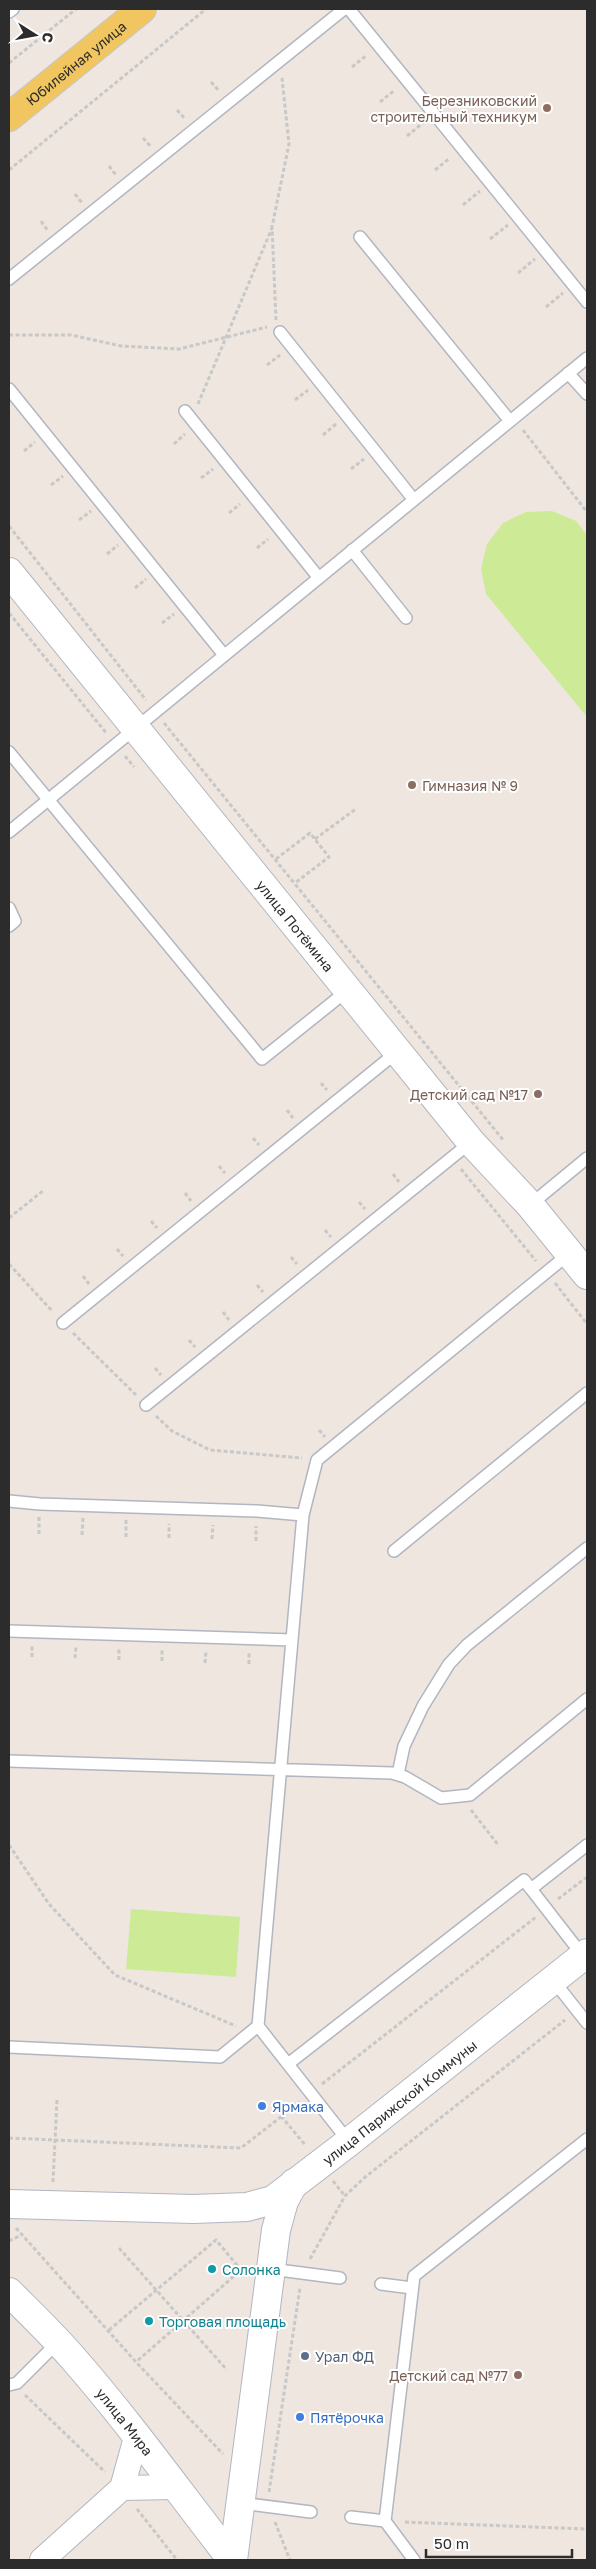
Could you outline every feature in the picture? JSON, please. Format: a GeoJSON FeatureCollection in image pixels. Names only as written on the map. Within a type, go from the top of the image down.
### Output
{"type":"FeatureCollection","features":[{"type":"Feature","properties":{"kind":"main road","name":"Юбилейная улица"},"geometry":{"type":"LineString","coordinates":[[9,117],[142,9]]}},
{"type":"Feature","properties":{"kind":"street","name":"улица Потёмина"},"geometry":{"type":"LineString","coordinates":[[9,572],[146,720],[348,990],[471,1142],[530,1205],[587,1275]]}},
{"type":"Feature","properties":{"kind":"street","name":"улица Парижской Коммуны"},"geometry":{"type":"LineString","coordinates":[[11,2215],[247,2207],[273,2200],[349,2142],[585,1954]]}},
{"type":"Feature","properties":{"kind":"street"},"geometry":{"type":"LineString","coordinates":[[232,2560],[271,2269],[282,2208],[294,2183]]}},
{"type":"Feature","properties":{"kind":"street","name":"улица Мира"},"geometry":{"type":"LineString","coordinates":[[9,2292],[58,2342],[137,2434],[175,2487],[232,2560]]}},
{"type":"Feature","properties":{"kind":"street"},"geometry":{"type":"LineString","coordinates":[[42,2560],[122,2488],[137,2434]]}},
{"type":"Feature","properties":{"kind":"street"},"geometry":{"type":"LineString","coordinates":[[122,2488],[175,2487]]}},
{"type":"Feature","properties":{"kind":"lane"},"geometry":{"type":"LineString","coordinates":[[9,12],[13,9]]}},
{"type":"Feature","properties":{"kind":"lane"},"geometry":{"type":"LineString","coordinates":[[9,279],[344,9]]}},
{"type":"Feature","properties":{"kind":"lane"},"geometry":{"type":"LineString","coordinates":[[349,9],[587,302]]}},
{"type":"Feature","properties":{"kind":"lane"},"geometry":{"type":"LineString","coordinates":[[360,237],[512,420]]}},
{"type":"Feature","properties":{"kind":"lane"},"geometry":{"type":"LineString","coordinates":[[280,332],[414,500]]}},
{"type":"Feature","properties":{"kind":"lane"},"geometry":{"type":"LineString","coordinates":[[9,816],[13,828],[587,358]]}},
{"type":"Feature","properties":{"kind":"lane"},"geometry":{"type":"LineString","coordinates":[[568,373],[587,394]]}},
{"type":"Feature","properties":{"kind":"lane"},"geometry":{"type":"LineString","coordinates":[[9,389],[224,655]]}},
{"type":"Feature","properties":{"kind":"lane"},"geometry":{"type":"LineString","coordinates":[[188,416],[319,578]]}},
{"type":"Feature","properties":{"kind":"lane"},"geometry":{"type":"LineString","coordinates":[[352,550],[406,618]]}},
{"type":"Feature","properties":{"kind":"lane"},"geometry":{"type":"LineString","coordinates":[[9,752],[262,1059],[348,990]]}},
{"type":"Feature","properties":{"kind":"lane"},"geometry":{"type":"LineString","coordinates":[[9,908],[15,921],[9,926]]}},
{"type":"Feature","properties":{"kind":"lane"},"geometry":{"type":"LineString","coordinates":[[63,1324],[398,1052]]}},
{"type":"Feature","properties":{"kind":"lane"},"geometry":{"type":"LineString","coordinates":[[146,1405],[471,1142]]}},
{"type":"Feature","properties":{"kind":"lane"},"geometry":{"type":"LineString","coordinates":[[530,1205],[587,1158]]}},
{"type":"Feature","properties":{"kind":"lane"},"geometry":{"type":"LineString","coordinates":[[9,2047],[220,2057],[254,2029],[281,1769],[303,1515],[317,1460],[570,1253]]}},
{"type":"Feature","properties":{"kind":"lane"},"geometry":{"type":"LineString","coordinates":[[394,1551],[587,1394]]}},
{"type":"Feature","properties":{"kind":"lane"},"geometry":{"type":"LineString","coordinates":[[9,1501],[40,1504],[257,1511],[303,1515]]}},
{"type":"Feature","properties":{"kind":"lane"},"geometry":{"type":"LineString","coordinates":[[398,1774],[404,1746],[423,1706],[449,1664],[467,1645],[587,1548]]}},
{"type":"Feature","properties":{"kind":"lane"},"geometry":{"type":"LineString","coordinates":[[9,1631],[292,1640]]}},
{"type":"Feature","properties":{"kind":"lane"},"geometry":{"type":"LineString","coordinates":[[9,1761],[398,1774],[442,1798],[470,1795],[587,1699]]}},
{"type":"Feature","properties":{"kind":"lane"},"geometry":{"type":"LineString","coordinates":[[531,1889],[587,1845]]}},
{"type":"Feature","properties":{"kind":"lane"},"geometry":{"type":"LineString","coordinates":[[288,2064],[524,1880],[585,1954]]}},
{"type":"Feature","properties":{"kind":"lane"},"geometry":{"type":"LineString","coordinates":[[553,1980],[587,2023]]}},
{"type":"Feature","properties":{"kind":"lane"},"geometry":{"type":"LineString","coordinates":[[254,2029],[288,2064],[349,2142]]}},
{"type":"Feature","properties":{"kind":"lane"},"geometry":{"type":"LineString","coordinates":[[414,2560],[386,2521],[414,2276],[587,2140]]}},
{"type":"Feature","properties":{"kind":"lane"},"geometry":{"type":"LineString","coordinates":[[271,2269],[340,2278]]}},
{"type":"Feature","properties":{"kind":"lane"},"geometry":{"type":"LineString","coordinates":[[381,2284],[412,2288]]}},
{"type":"Feature","properties":{"kind":"lane"},"geometry":{"type":"LineString","coordinates":[[13,2384],[58,2342]]}},
{"type":"Feature","properties":{"kind":"lane"},"geometry":{"type":"LineString","coordinates":[[241,2503],[311,2512]]}},
{"type":"Feature","properties":{"kind":"lane"},"geometry":{"type":"LineString","coordinates":[[351,2517],[386,2521]]}},
{"type":"Feature","properties":{"kind":"path"},"geometry":{"type":"LineString","coordinates":[[9,63],[76,9]]}},
{"type":"Feature","properties":{"kind":"path"},"geometry":{"type":"LineString","coordinates":[[9,170],[206,9]]}},
{"type":"Feature","properties":{"kind":"path"},"geometry":{"type":"LineString","coordinates":[[188,416],[225,337],[272,227],[289,144],[280,60]]}},
{"type":"Feature","properties":{"kind":"path"},"geometry":{"type":"LineString","coordinates":[[490,239],[518,217]]}},
{"type":"Feature","properties":{"kind":"path"},"geometry":{"type":"LineString","coordinates":[[9,335],[71,335],[121,346],[179,348],[276,324],[276,282],[272,227]]}},
{"type":"Feature","properties":{"kind":"path"},"geometry":{"type":"LineString","coordinates":[[518,273],[546,251]]}},
{"type":"Feature","properties":{"kind":"path"},"geometry":{"type":"LineString","coordinates":[[546,307],[573,285]]}},
{"type":"Feature","properties":{"kind":"path"},"geometry":{"type":"LineString","coordinates":[[512,420],[587,512]]}},
{"type":"Feature","properties":{"kind":"path"},"geometry":{"type":"LineString","coordinates":[[9,526],[146,720],[276,860],[508,1146]]}},
{"type":"Feature","properties":{"kind":"path"},"geometry":{"type":"LineString","coordinates":[[315,839],[357,808]]}},
{"type":"Feature","properties":{"kind":"path"},"geometry":{"type":"LineString","coordinates":[[276,860],[310,833],[315,839],[329,857],[295,883]]}},
{"type":"Feature","properties":{"kind":"path"},"geometry":{"type":"LineString","coordinates":[[9,1218],[44,1190]]}},
{"type":"Feature","properties":{"kind":"path"},"geometry":{"type":"LineString","coordinates":[[460,1796],[499,1846]]}},
{"type":"Feature","properties":{"kind":"path"},"geometry":{"type":"LineString","coordinates":[[9,1845],[49,1904],[115,1975],[254,2029]]}},
{"type":"Feature","properties":{"kind":"path"},"geometry":{"type":"LineString","coordinates":[[9,2138],[241,2148],[587,1877]]}},
{"type":"Feature","properties":{"kind":"path"},"geometry":{"type":"LineString","coordinates":[[290,2560],[268,2506],[302,2274],[345,2196],[364,2178],[577,2011]]}},
{"type":"Feature","properties":{"kind":"path"},"geometry":{"type":"LineString","coordinates":[[53,2182],[57,2100]]}},
{"type":"Feature","properties":{"kind":"path"},"geometry":{"type":"LineString","coordinates":[[11,2215],[23,2234],[136,2362],[228,2459]]}},
{"type":"Feature","properties":{"kind":"path"},"geometry":{"type":"LineString","coordinates":[[9,2241],[23,2234]]}},
{"type":"Feature","properties":{"kind":"path"},"geometry":{"type":"LineString","coordinates":[[109,2330],[216,2240],[241,2270],[136,2362]]}},
{"type":"Feature","properties":{"kind":"path"},"geometry":{"type":"LineString","coordinates":[[119,2248],[227,2370]]}},
{"type":"Feature","properties":{"kind":"path"},"geometry":{"type":"LineString","coordinates":[[13,2384],[122,2488],[177,2560]]}},
{"type":"Feature","properties":{"kind":"path"},"geometry":{"type":"LineString","coordinates":[[386,2521],[587,2529]]}},
{"type":"Feature","properties":{"kind":"green space"},"geometry":{"type":"Polygon","coordinates":[[[552,511],[576,521],[587,535],[587,717],[486,594],[481,569],[487,544],[503,523],[526,512],[552,511]]]}},
{"type":"Feature","properties":{"kind":"green space"},"geometry":{"type":"Polygon","coordinates":[[[131,1909],[240,1917],[236,1977],[126,1969],[131,1909]]]}},
{"type":"Feature","properties":{"kind":"place","name":"Березниковский строительный техникум"},"geometry":{"type":"Point","coordinates":[547,108]}},
{"type":"Feature","properties":{"kind":"place","name":"Гимназия № 9"},"geometry":{"type":"Point","coordinates":[412,785]}},
{"type":"Feature","properties":{"kind":"place","name":"Детский сад №17"},"geometry":{"type":"Point","coordinates":[538,1094]}},
{"type":"Feature","properties":{"kind":"place","name":"Ярмака"},"geometry":{"type":"Point","coordinates":[262,2106]}},
{"type":"Feature","properties":{"kind":"place","name":"Солонка"},"geometry":{"type":"Point","coordinates":[212,2269]}},
{"type":"Feature","properties":{"kind":"place","name":"Торговая площадь"},"geometry":{"type":"Point","coordinates":[149,2321]}},
{"type":"Feature","properties":{"kind":"place","name":"Урал ФД"},"geometry":{"type":"Point","coordinates":[305,2356]}},
{"type":"Feature","properties":{"kind":"place","name":"Детский сад №77"},"geometry":{"type":"Point","coordinates":[518,2375]}},
{"type":"Feature","properties":{"kind":"place","name":"Пятёрочка"},"geometry":{"type":"Point","coordinates":[300,2417]}}]}
